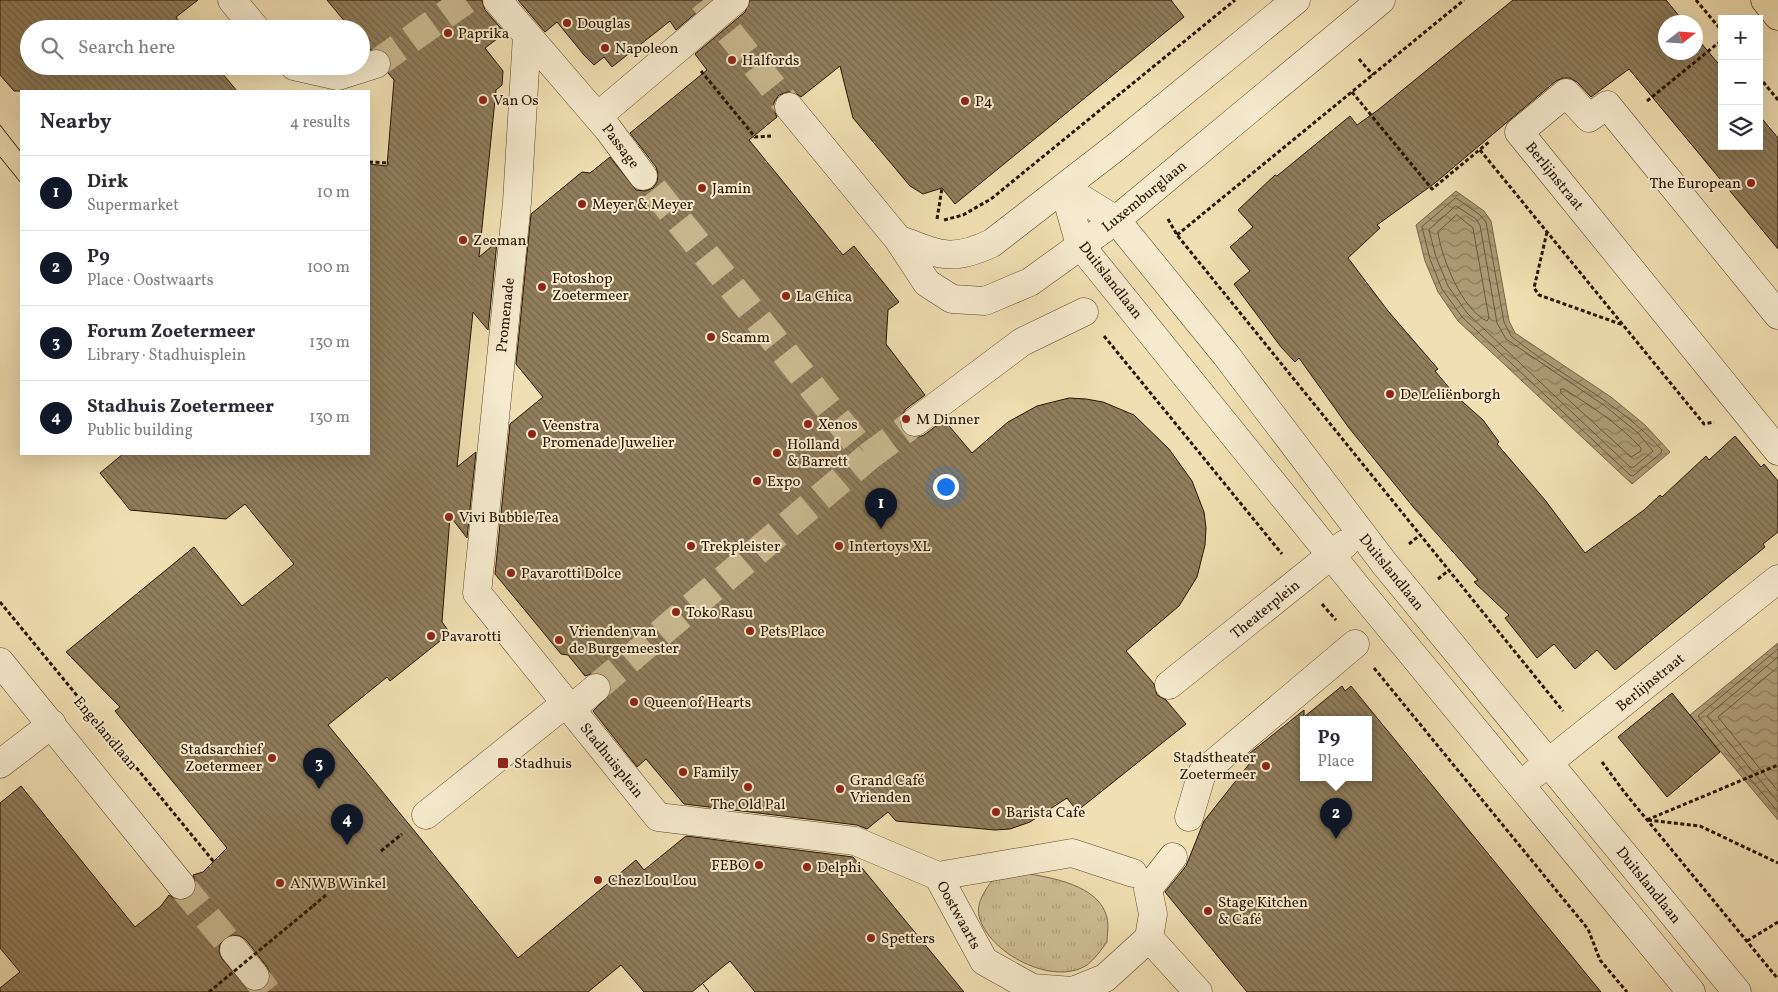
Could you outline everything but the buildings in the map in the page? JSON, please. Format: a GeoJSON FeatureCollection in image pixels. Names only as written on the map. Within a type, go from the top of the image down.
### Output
{"type":"FeatureCollection","features":[{"type":"Feature","properties":{"kind":"main road"},"geometry":{"type":"LineString","coordinates":[[1764,0],[1778,16]]}},
{"type":"Feature","properties":{"kind":"street"},"geometry":{"type":"LineString","coordinates":[[232,0],[249,20]]}},
{"type":"Feature","properties":{"kind":"street"},"geometry":{"type":"LineString","coordinates":[[497,0],[526,36],[598,116],[735,0]]}},
{"type":"Feature","properties":{"kind":"street"},"geometry":{"type":"LineString","coordinates":[[898,238],[948,256],[974,251],[992,243],[1130,136],[1296,0]]}},
{"type":"Feature","properties":{"kind":"street","name":"Luxemburglaan"},"geometry":{"type":"LineString","coordinates":[[789,108],[898,238],[926,283],[952,299],[986,301],[1030,282],[1116,220],[1381,0]]}},
{"type":"Feature","properties":{"kind":"street","name":"Promenade"},"geometry":{"type":"LineString","coordinates":[[477,593],[517,202],[526,36]]}},
{"type":"Feature","properties":{"kind":"street"},"geometry":{"type":"LineString","coordinates":[[370,66],[376,64]]}},
{"type":"Feature","properties":{"kind":"street","name":"Berlijnstraat"},"geometry":{"type":"LineString","coordinates":[[1778,314],[1607,106],[1589,118],[1566,93],[1519,132],[1778,451]]}},
{"type":"Feature","properties":{"kind":"street","name":"Passage"},"geometry":{"type":"LineString","coordinates":[[598,116],[643,176]]}},
{"type":"Feature","properties":{"kind":"street","name":"Duitslandlaan"},"geometry":{"type":"LineString","coordinates":[[1064,188],[1116,220],[1226,355],[1360,532],[1737,992]]}},
{"type":"Feature","properties":{"kind":"street","name":"Duitslandlaan"},"geometry":{"type":"LineString","coordinates":[[1064,188],[1080,245],[1331,555],[1522,784],[1691,992]]}},
{"type":"Feature","properties":{"kind":"street"},"geometry":{"type":"LineString","coordinates":[[915,422],[1022,342],[1084,312]]}},
{"type":"Feature","properties":{"kind":"street","name":"Theaterplein"},"geometry":{"type":"LineString","coordinates":[[1169,685],[1360,532]]}},
{"type":"Feature","properties":{"kind":"street","name":"Berlijnstraat"},"geometry":{"type":"LineString","coordinates":[[1522,784],[1778,579]]}},
{"type":"Feature","properties":{"kind":"street","name":"Stadhuisplein"},"geometry":{"type":"LineString","coordinates":[[477,593],[658,817]]}},
{"type":"Feature","properties":{"kind":"street"},"geometry":{"type":"LineString","coordinates":[[1189,817],[1202,772],[1355,644]]}},
{"type":"Feature","properties":{"kind":"street"},"geometry":{"type":"LineString","coordinates":[[0,662],[181,885]]}},
{"type":"Feature","properties":{"kind":"street"},"geometry":{"type":"LineString","coordinates":[[426,815],[568,706],[596,688]]}},
{"type":"Feature","properties":{"kind":"street"},"geometry":{"type":"LineString","coordinates":[[0,764],[52,724]]}},
{"type":"Feature","properties":{"kind":"street","name":"Oostwaarts"},"geometry":{"type":"LineString","coordinates":[[658,817],[855,841],[938,876],[984,961],[1032,988],[1073,991],[1105,978],[1149,938]]}},
{"type":"Feature","properties":{"kind":"street"},"geometry":{"type":"LineString","coordinates":[[938,876],[1072,853],[1133,873]]}},
{"type":"Feature","properties":{"kind":"street"},"geometry":{"type":"LineString","coordinates":[[1174,857],[1148,889],[1153,914],[1149,938],[1198,992]]}},
{"type":"Feature","properties":{"kind":"street"},"geometry":{"type":"LineString","coordinates":[[234,950],[255,976]]}},
{"type":"Feature","properties":{"kind":"path"},"geometry":{"type":"LineString","coordinates":[[927,219],[937,222],[963,216],[991,199],[1235,0]]}},
{"type":"Feature","properties":{"kind":"path"},"geometry":{"type":"LineString","coordinates":[[1148,259],[1464,0]]}},
{"type":"Feature","properties":{"kind":"path"},"geometry":{"type":"LineString","coordinates":[[1696,0],[1718,26]]}},
{"type":"Feature","properties":{"kind":"path"},"geometry":{"type":"LineString","coordinates":[[1669,83],[1718,43]]}},
{"type":"Feature","properties":{"kind":"path"},"geometry":{"type":"LineString","coordinates":[[703,73],[746,126]]}},
{"type":"Feature","properties":{"kind":"path"},"geometry":{"type":"LineString","coordinates":[[1763,82],[1778,100]]}},
{"type":"Feature","properties":{"kind":"path"},"geometry":{"type":"LineString","coordinates":[[1352,92],[1432,189],[1501,133],[1519,132]]}},
{"type":"Feature","properties":{"kind":"path"},"geometry":{"type":"LineString","coordinates":[[1480,150],[1704,424],[1749,416]]}},
{"type":"Feature","properties":{"kind":"path"},"geometry":{"type":"LineString","coordinates":[[370,162],[390,163]]}},
{"type":"Feature","properties":{"kind":"path"},"geometry":{"type":"LineString","coordinates":[[937,222],[942,188]]}},
{"type":"Feature","properties":{"kind":"path"},"geometry":{"type":"LineString","coordinates":[[1151,191],[1177,235],[1583,736],[1647,820],[1778,979]]}},
{"type":"Feature","properties":{"kind":"path"},"geometry":{"type":"LineString","coordinates":[[1547,232],[1534,288],[1539,295],[1624,325]]}},
{"type":"Feature","properties":{"kind":"path","name":"Engelandlaan"},"geometry":{"type":"LineString","coordinates":[[0,602],[214,862]]}},
{"type":"Feature","properties":{"kind":"path"},"geometry":{"type":"LineString","coordinates":[[1647,820],[1778,765]]}},
{"type":"Feature","properties":{"kind":"path"},"geometry":{"type":"LineString","coordinates":[[1647,820],[1700,826],[1778,863]]}},
{"type":"Feature","properties":{"kind":"path"},"geometry":{"type":"LineString","coordinates":[[209,992],[326,895]]}},
{"type":"Feature","properties":{"kind":"path"},"geometry":{"type":"LineString","coordinates":[[1747,941],[1778,922]]}},
{"type":"Feature","properties":{"kind":"green space"},"geometry":{"type":"Polygon","coordinates":[[[1022,873],[1059,880],[1084,890],[1095,898],[1102,907],[1108,921],[1107,942],[1087,965],[1073,971],[1057,972],[1040,969],[1008,954],[985,930],[978,911],[982,896],[994,878],[1022,873]]]}},
{"type":"Feature","properties":{"kind":"water"},"geometry":{"type":"Polygon","coordinates":[[[1456,191],[1484,211],[1491,221],[1509,321],[1515,333],[1611,397],[1645,425],[1670,452],[1632,484],[1458,321],[1438,292],[1425,261],[1416,225],[1456,191]]]}},
{"type":"Feature","properties":{"kind":"water"},"geometry":{"type":"Polygon","coordinates":[[[1778,643],[1778,820],[1690,715],[1778,643]]]}},
{"type":"Feature","properties":{"kind":"tunnel"},"geometry":{"type":"LineString","coordinates":[[376,64],[466,0]]}},
{"type":"Feature","properties":{"kind":"tunnel"},"geometry":{"type":"LineString","coordinates":[[703,0],[789,107]]}},
{"type":"Feature","properties":{"kind":"tunnel"},"geometry":{"type":"LineString","coordinates":[[596,688],[868,457],[643,176]]}},
{"type":"Feature","properties":{"kind":"tunnel"},"geometry":{"type":"LineString","coordinates":[[868,457],[915,422]]}},
{"type":"Feature","properties":{"kind":"tunnel"},"geometry":{"type":"LineString","coordinates":[[181,885],[234,950]]}},
{"type":"Feature","properties":{"kind":"tunnel"},"geometry":{"type":"LineString","coordinates":[[255,976],[267,992]]}},
{"type":"Feature","properties":{"kind":"tram line"},"geometry":{"type":"LineString","coordinates":[[0,125],[20,151]]}},
{"type":"Feature","properties":{"kind":"tram line"},"geometry":{"type":"LineString","coordinates":[[0,157],[20,182]]}},
{"type":"Feature","properties":{"kind":"tram line"},"geometry":{"type":"LineString","coordinates":[[703,984],[709,992]]}},
{"type":"Feature","properties":{"kind":"place","name":"Douglas"},"geometry":{"type":"Point","coordinates":[567,23]}},
{"type":"Feature","properties":{"kind":"place","name":"Paprika"},"geometry":{"type":"Point","coordinates":[448,33]}},
{"type":"Feature","properties":{"kind":"place","name":"Napoleon"},"geometry":{"type":"Point","coordinates":[605,48]}},
{"type":"Feature","properties":{"kind":"place","name":"Halfords"},"geometry":{"type":"Point","coordinates":[732,60]}},
{"type":"Feature","properties":{"kind":"place","name":"Van Os"},"geometry":{"type":"Point","coordinates":[483,100]}},
{"type":"Feature","properties":{"kind":"place","name":"P4"},"geometry":{"type":"Point","coordinates":[965,101]}},
{"type":"Feature","properties":{"kind":"place","name":"The European"},"geometry":{"type":"Point","coordinates":[1751,183]}},
{"type":"Feature","properties":{"kind":"place","name":"Jamin"},"geometry":{"type":"Point","coordinates":[702,188]}},
{"type":"Feature","properties":{"kind":"place","name":"Meyer & Meyer"},"geometry":{"type":"Point","coordinates":[582,204]}},
{"type":"Feature","properties":{"kind":"place","name":"Zeeman"},"geometry":{"type":"Point","coordinates":[463,240]}},
{"type":"Feature","properties":{"kind":"place","name":"Fotoshop Zoetermeer"},"geometry":{"type":"Point","coordinates":[542,287]}},
{"type":"Feature","properties":{"kind":"place","name":"La Chica"},"geometry":{"type":"Point","coordinates":[786,296]}},
{"type":"Feature","properties":{"kind":"place","name":"Scamm"},"geometry":{"type":"Point","coordinates":[711,337]}},
{"type":"Feature","properties":{"kind":"place","name":"De Leliënborgh"},"geometry":{"type":"Point","coordinates":[1390,394]}},
{"type":"Feature","properties":{"kind":"place","name":"M Dinner"},"geometry":{"type":"Point","coordinates":[906,419]}},
{"type":"Feature","properties":{"kind":"place","name":"Xenos"},"geometry":{"type":"Point","coordinates":[808,424]}},
{"type":"Feature","properties":{"kind":"place","name":"Veenstra Promenade Juwelier"},"geometry":{"type":"Point","coordinates":[532,434]}},
{"type":"Feature","properties":{"kind":"place","name":"Holland & Barrett"},"geometry":{"type":"Point","coordinates":[777,453]}},
{"type":"Feature","properties":{"kind":"place","name":"Expo"},"geometry":{"type":"Point","coordinates":[757,481]}},
{"type":"Feature","properties":{"kind":"place","name":"Vivi Bubble Tea"},"geometry":{"type":"Point","coordinates":[449,517]}},
{"type":"Feature","properties":{"kind":"place","name":"Dirk"},"geometry":{"type":"Point","coordinates":[881,529]}},
{"type":"Feature","properties":{"kind":"place","name":"Trekpleister"},"geometry":{"type":"Point","coordinates":[691,546]}},
{"type":"Feature","properties":{"kind":"place","name":"Intertoys XL"},"geometry":{"type":"Point","coordinates":[839,546]}},
{"type":"Feature","properties":{"kind":"place","name":"Pavarotti Dolce"},"geometry":{"type":"Point","coordinates":[511,573]}},
{"type":"Feature","properties":{"kind":"place","name":"Toko Rasu"},"geometry":{"type":"Point","coordinates":[676,612]}},
{"type":"Feature","properties":{"kind":"place","name":"Pets Place"},"geometry":{"type":"Point","coordinates":[750,631]}},
{"type":"Feature","properties":{"kind":"place","name":"Pavarotti"},"geometry":{"type":"Point","coordinates":[431,636]}},
{"type":"Feature","properties":{"kind":"place","name":"Vrienden van de Burgemeester"},"geometry":{"type":"Point","coordinates":[559,640]}},
{"type":"Feature","properties":{"kind":"place","name":"Queen of Hearts"},"geometry":{"type":"Point","coordinates":[634,702]}},
{"type":"Feature","properties":{"kind":"place","name":"Stadsarchief Zoetermeer"},"geometry":{"type":"Point","coordinates":[272,758]}},
{"type":"Feature","properties":{"kind":"place","name":"Stadhuis"},"geometry":{"type":"Point","coordinates":[503,763]}},
{"type":"Feature","properties":{"kind":"place","name":"Stadstheater Zoetermeer"},"geometry":{"type":"Point","coordinates":[1266,766]}},
{"type":"Feature","properties":{"kind":"place","name":"Family"},"geometry":{"type":"Point","coordinates":[683,772]}},
{"type":"Feature","properties":{"kind":"place","name":"The Old Pal"},"geometry":{"type":"Point","coordinates":[748,787]}},
{"type":"Feature","properties":{"kind":"place","name":"Forum Zoetermeer"},"geometry":{"type":"Point","coordinates":[319,789]}},
{"type":"Feature","properties":{"kind":"place","name":"Grand Café Vrienden"},"geometry":{"type":"Point","coordinates":[840,789]}},
{"type":"Feature","properties":{"kind":"place","name":"Barista Cafe"},"geometry":{"type":"Point","coordinates":[996,812]}},
{"type":"Feature","properties":{"kind":"place","name":"P9"},"geometry":{"type":"Point","coordinates":[1336,839]}},
{"type":"Feature","properties":{"kind":"place","name":"Stadhuis Zoetermeer"},"geometry":{"type":"Point","coordinates":[347,845]}},
{"type":"Feature","properties":{"kind":"place","name":"FEBO"},"geometry":{"type":"Point","coordinates":[759,865]}},
{"type":"Feature","properties":{"kind":"place","name":"Delphi"},"geometry":{"type":"Point","coordinates":[807,867]}},
{"type":"Feature","properties":{"kind":"place","name":"Chez Lou Lou"},"geometry":{"type":"Point","coordinates":[598,880]}},
{"type":"Feature","properties":{"kind":"place","name":"ANWB Winkel"},"geometry":{"type":"Point","coordinates":[280,883]}},
{"type":"Feature","properties":{"kind":"place","name":"Stage Kitchen & Café"},"geometry":{"type":"Point","coordinates":[1208,911]}},
{"type":"Feature","properties":{"kind":"place","name":"Spetters"},"geometry":{"type":"Point","coordinates":[871,938]}}]}
